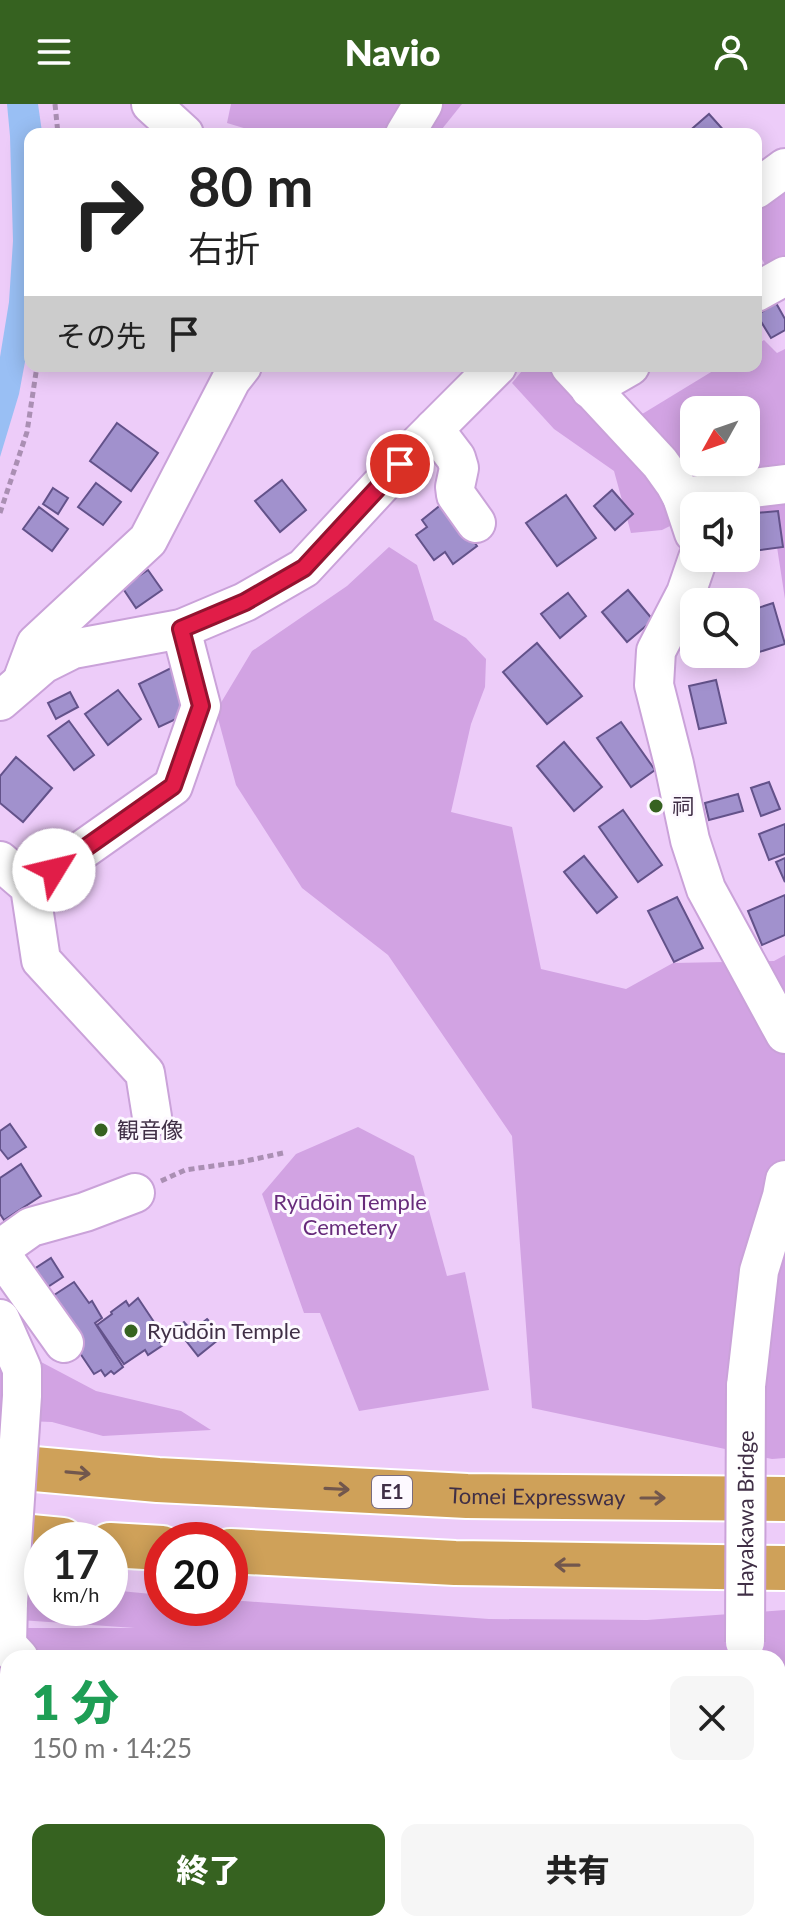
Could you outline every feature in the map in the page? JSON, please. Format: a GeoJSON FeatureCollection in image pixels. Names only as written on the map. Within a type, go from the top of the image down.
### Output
{"type":"FeatureCollection","features":[{"type":"Feature","properties":{"kind":"highway","name":"Tomei Expressway"},"geometry":{"type":"LineString","coordinates":[[0,1466],[158,1480],[467,1496],[785,1499]]}},
{"type":"Feature","properties":{"kind":"highway"},"geometry":{"type":"LineString","coordinates":[[0,1534],[24,1536]]}},
{"type":"Feature","properties":{"kind":"highway"},"geometry":{"type":"LineString","coordinates":[[248,1552],[455,1563],[785,1568]]}},
{"type":"Feature","properties":{"kind":"street"},"geometry":{"type":"LineString","coordinates":[[151,104],[177,128]]}},
{"type":"Feature","properties":{"kind":"street"},"geometry":{"type":"LineString","coordinates":[[409,128],[423,104]]}},
{"type":"Feature","properties":{"kind":"street"},"geometry":{"type":"LineString","coordinates":[[762,185],[785,168]]}},
{"type":"Feature","properties":{"kind":"street"},"geometry":{"type":"LineString","coordinates":[[762,289],[785,276]]}},
{"type":"Feature","properties":{"kind":"street"},"geometry":{"type":"LineString","coordinates":[[11,690],[36,644],[148,540],[237,372]]}},
{"type":"Feature","properties":{"kind":"street"},"geometry":{"type":"LineString","coordinates":[[11,690],[43,664],[73,649],[181,629],[245,602],[304,568],[491,372]]}},
{"type":"Feature","properties":{"kind":"street"},"geometry":{"type":"LineString","coordinates":[[605,372],[580,378],[660,463],[680,493]]}},
{"type":"Feature","properties":{"kind":"street"},"geometry":{"type":"LineString","coordinates":[[434,429],[456,458],[459,468],[456,495],[476,523]]}},
{"type":"Feature","properties":{"kind":"street"},"geometry":{"type":"LineString","coordinates":[[722,492],[785,484]]}},
{"type":"Feature","properties":{"kind":"street"},"geometry":{"type":"LineString","coordinates":[[693,572],[686,593],[656,651],[654,685],[690,840],[706,889],[785,1034]]}},
{"type":"Feature","properties":{"kind":"street"},"geometry":{"type":"LineString","coordinates":[[30,887],[173,786],[201,706],[181,629]]}},
{"type":"Feature","properties":{"kind":"street"},"geometry":{"type":"LineString","coordinates":[[0,861],[30,887],[41,960],[145,1073],[152,1117]]}},
{"type":"Feature","properties":{"kind":"street","name":"Hayakawa Bridge"},"geometry":{"type":"LineString","coordinates":[[742,1650],[746,1386],[759,1271],[785,1180]]}},
{"type":"Feature","properties":{"kind":"street"},"geometry":{"type":"LineString","coordinates":[[64,1343],[0,1251],[31,1227],[85,1212],[135,1193]]}},
{"type":"Feature","properties":{"kind":"street"},"geometry":{"type":"LineString","coordinates":[[0,1319],[22,1369],[8,1602],[7,1645],[12,1650]]}},
{"type":"Feature","properties":{"kind":"path"},"geometry":{"type":"LineString","coordinates":[[55,104],[57,128]]}},
{"type":"Feature","properties":{"kind":"path"},"geometry":{"type":"LineString","coordinates":[[0,513],[27,432],[36,372]]}},
{"type":"Feature","properties":{"kind":"path"},"geometry":{"type":"LineString","coordinates":[[135,1193],[185,1170],[283,1153]]}},
{"type":"Feature","properties":{"kind":"green space"},"geometry":{"type":"Polygon","coordinates":[[[231,104],[462,104],[443,128],[243,128],[227,123],[231,104]]]}},
{"type":"Feature","properties":{"kind":"green space"},"geometry":{"type":"Polygon","coordinates":[[[785,187],[785,299],[762,259],[762,202],[785,187]]]}},
{"type":"Feature","properties":{"kind":"green space"},"geometry":{"type":"Polygon","coordinates":[[[764,340],[777,353],[785,349],[785,599],[775,534],[760,523],[760,492],[680,492],[680,521],[662,530],[631,533],[614,471],[554,429],[512,383],[521,372],[588,372],[634,419],[711,372],[762,372],[764,340]]]}},
{"type":"Feature","properties":{"kind":"green space"},"geometry":{"type":"Polygon","coordinates":[[[389,547],[417,565],[434,620],[466,638],[486,659],[485,687],[471,724],[451,812],[512,827],[541,969],[626,989],[673,963],[774,961],[785,955],[785,1458],[772,1459],[532,1408],[512,1136],[388,955],[302,888],[236,785],[216,711],[252,651],[347,586],[389,547]]]}},
{"type":"Feature","properties":{"kind":"green space","name":"Ryūdōin Temple Cemetery"},"geometry":{"type":"Polygon","coordinates":[[[358,1127],[414,1156],[447,1276],[465,1272],[489,1390],[359,1411],[320,1313],[304,1313],[262,1194],[296,1154],[358,1127]]]}},
{"type":"Feature","properties":{"kind":"green space"},"geometry":{"type":"Polygon","coordinates":[[[0,1333],[7,1344],[96,1391],[181,1411],[211,1430],[103,1436],[52,1422],[0,1420],[0,1333]]]}},
{"type":"Feature","properties":{"kind":"green space"},"geometry":{"type":"Polygon","coordinates":[[[128,1592],[144,1593],[144,1626],[248,1626],[248,1601],[489,1619],[647,1620],[785,1610],[785,1650],[0,1650],[0,1628],[135,1628],[106,1626],[128,1626],[128,1592]]]}},
{"type":"Feature","properties":{"kind":"green space"},"geometry":{"type":"Polygon","coordinates":[[[0,1594],[24,1594],[24,1620],[20,1620],[0,1594]]]}},
{"type":"Feature","properties":{"kind":"water"},"geometry":{"type":"Polygon","coordinates":[[[7,104],[38,104],[41,128],[24,128],[24,367],[0,457],[0,357],[9,302],[13,241],[7,104]]]}},
{"type":"Feature","properties":{"kind":"building"},"geometry":{"type":"Polygon","coordinates":[[[709,114],[722,128],[693,128],[709,114]]]}},
{"type":"Feature","properties":{"kind":"building"},"geometry":{"type":"Polygon","coordinates":[[[776,303],[785,319],[785,330],[771,338],[762,323],[762,312],[776,303]]]}},
{"type":"Feature","properties":{"kind":"building"},"geometry":{"type":"Polygon","coordinates":[[[117,423],[158,453],[131,491],[90,461],[117,423]]]}},
{"type":"Feature","properties":{"kind":"building"},"geometry":{"type":"Polygon","coordinates":[[[282,480],[306,510],[280,532],[255,501],[282,480]]]}},
{"type":"Feature","properties":{"kind":"building"},"geometry":{"type":"Polygon","coordinates":[[[96,483],[121,502],[103,525],[78,507],[96,483]]]}},
{"type":"Feature","properties":{"kind":"building"},"geometry":{"type":"Polygon","coordinates":[[[53,488],[68,498],[58,514],[43,504],[53,488]]]}},
{"type":"Feature","properties":{"kind":"building"},"geometry":{"type":"Polygon","coordinates":[[[612,490],[633,514],[615,530],[594,506],[612,490]]]}},
{"type":"Feature","properties":{"kind":"building"},"geometry":{"type":"Polygon","coordinates":[[[566,495],[596,538],[557,566],[526,523],[566,495]]]}},
{"type":"Feature","properties":{"kind":"building"},"geometry":{"type":"Polygon","coordinates":[[[443,503],[477,546],[453,564],[445,552],[434,560],[416,535],[427,527],[422,520],[443,503]]]}},
{"type":"Feature","properties":{"kind":"building"},"geometry":{"type":"Polygon","coordinates":[[[39,507],[68,529],[52,551],[23,529],[39,507]]]}},
{"type":"Feature","properties":{"kind":"building"},"geometry":{"type":"Polygon","coordinates":[[[778,511],[783,547],[760,550],[760,513],[778,511]]]}},
{"type":"Feature","properties":{"kind":"building"},"geometry":{"type":"Polygon","coordinates":[[[148,570],[162,590],[136,608],[122,587],[148,570]]]}},
{"type":"Feature","properties":{"kind":"building"},"geometry":{"type":"Polygon","coordinates":[[[628,590],[653,620],[627,642],[602,612],[628,590]]]}},
{"type":"Feature","properties":{"kind":"building"},"geometry":{"type":"Polygon","coordinates":[[[568,593],[586,616],[560,638],[541,614],[568,593]]]}},
{"type":"Feature","properties":{"kind":"building"},"geometry":{"type":"Polygon","coordinates":[[[773,603],[785,644],[760,652],[760,607],[773,603]]]}},
{"type":"Feature","properties":{"kind":"building"},"geometry":{"type":"Polygon","coordinates":[[[537,643],[582,696],[547,724],[503,672],[537,643]]]}},
{"type":"Feature","properties":{"kind":"building"},"geometry":{"type":"Polygon","coordinates":[[[173,667],[193,711],[159,727],[139,684],[173,667]]]}},
{"type":"Feature","properties":{"kind":"building"},"geometry":{"type":"Polygon","coordinates":[[[716,680],[726,723],[699,729],[689,686],[716,680]]]}},
{"type":"Feature","properties":{"kind":"building"},"geometry":{"type":"Polygon","coordinates":[[[118,690],[141,719],[108,745],[85,714],[118,690]]]}},
{"type":"Feature","properties":{"kind":"building"},"geometry":{"type":"Polygon","coordinates":[[[70,692],[78,707],[56,719],[48,703],[70,692]]]}},
{"type":"Feature","properties":{"kind":"building"},"geometry":{"type":"Polygon","coordinates":[[[69,721],[94,755],[74,770],[48,736],[69,721]]]}},
{"type":"Feature","properties":{"kind":"building"},"geometry":{"type":"Polygon","coordinates":[[[621,722],[655,770],[631,787],[597,738],[621,722]]]}},
{"type":"Feature","properties":{"kind":"building"},"geometry":{"type":"Polygon","coordinates":[[[564,742],[602,787],[574,811],[537,766],[564,742]]]}},
{"type":"Feature","properties":{"kind":"building"},"geometry":{"type":"Polygon","coordinates":[[[16,757],[52,788],[23,822],[0,803],[0,776],[16,757]]]}},
{"type":"Feature","properties":{"kind":"building"},"geometry":{"type":"Polygon","coordinates":[[[769,782],[780,809],[761,816],[751,788],[769,782]]]}},
{"type":"Feature","properties":{"kind":"building"},"geometry":{"type":"Polygon","coordinates":[[[738,794],[743,811],[709,820],[705,803],[738,794]]]}},
{"type":"Feature","properties":{"kind":"building"},"geometry":{"type":"Polygon","coordinates":[[[623,810],[662,865],[638,882],[599,827],[623,810]]]}},
{"type":"Feature","properties":{"kind":"building"},"geometry":{"type":"Polygon","coordinates":[[[785,824],[785,854],[769,860],[759,834],[785,824]]]}},
{"type":"Feature","properties":{"kind":"building"},"geometry":{"type":"Polygon","coordinates":[[[584,856],[617,897],[597,913],[564,872],[584,856]]]}},
{"type":"Feature","properties":{"kind":"building"},"geometry":{"type":"Polygon","coordinates":[[[785,858],[785,882],[776,862],[785,858]]]}},
{"type":"Feature","properties":{"kind":"building"},"geometry":{"type":"Polygon","coordinates":[[[785,895],[785,935],[762,945],[748,911],[785,895]]]}},
{"type":"Feature","properties":{"kind":"building"},"geometry":{"type":"Polygon","coordinates":[[[677,897],[703,948],[674,962],[648,911],[677,897]]]}},
{"type":"Feature","properties":{"kind":"building"},"geometry":{"type":"Polygon","coordinates":[[[10,1124],[26,1147],[8,1159],[0,1149],[0,1131],[10,1124]]]}},
{"type":"Feature","properties":{"kind":"building"},"geometry":{"type":"Polygon","coordinates":[[[21,1164],[41,1196],[4,1220],[0,1214],[0,1178],[21,1164]]]}},
{"type":"Feature","properties":{"kind":"building"},"geometry":{"type":"Polygon","coordinates":[[[51,1258],[63,1277],[43,1290],[31,1271],[51,1258]]]}},
{"type":"Feature","properties":{"kind":"building"},"geometry":{"type":"Polygon","coordinates":[[[74,1282],[89,1303],[92,1301],[102,1318],[95,1323],[123,1367],[114,1374],[111,1371],[105,1376],[101,1370],[94,1374],[45,1301],[74,1282]]]}},
{"type":"Feature","properties":{"kind":"building","name":"Ryūdōin Temple"},"geometry":{"type":"Polygon","coordinates":[[[138,1298],[164,1337],[159,1341],[163,1345],[148,1355],[145,1350],[124,1364],[97,1325],[126,1301],[129,1306],[138,1298]]]}},
{"type":"Feature","properties":{"kind":"building"},"geometry":{"type":"Polygon","coordinates":[[[207,1319],[223,1336],[198,1356],[176,1328],[184,1322],[192,1331],[207,1319]]]}},
{"type":"Feature","properties":{"kind":"place","name":"祠"},"geometry":{"type":"Point","coordinates":[656,806]}},
{"type":"Feature","properties":{"kind":"place","name":"観音像"},"geometry":{"type":"Point","coordinates":[101,1130]}},
{"type":"Feature","properties":{"kind":"place","name":"Ryūdōin Temple"},"geometry":{"type":"Point","coordinates":[131,1331]}},
{"type":"Feature","properties":{"kind":"route"},"geometry":{"type":"LineString","coordinates":[[54,870],[173,786],[201,706],[181,629],[245,602],[304,568],[400,464]]}}]}
